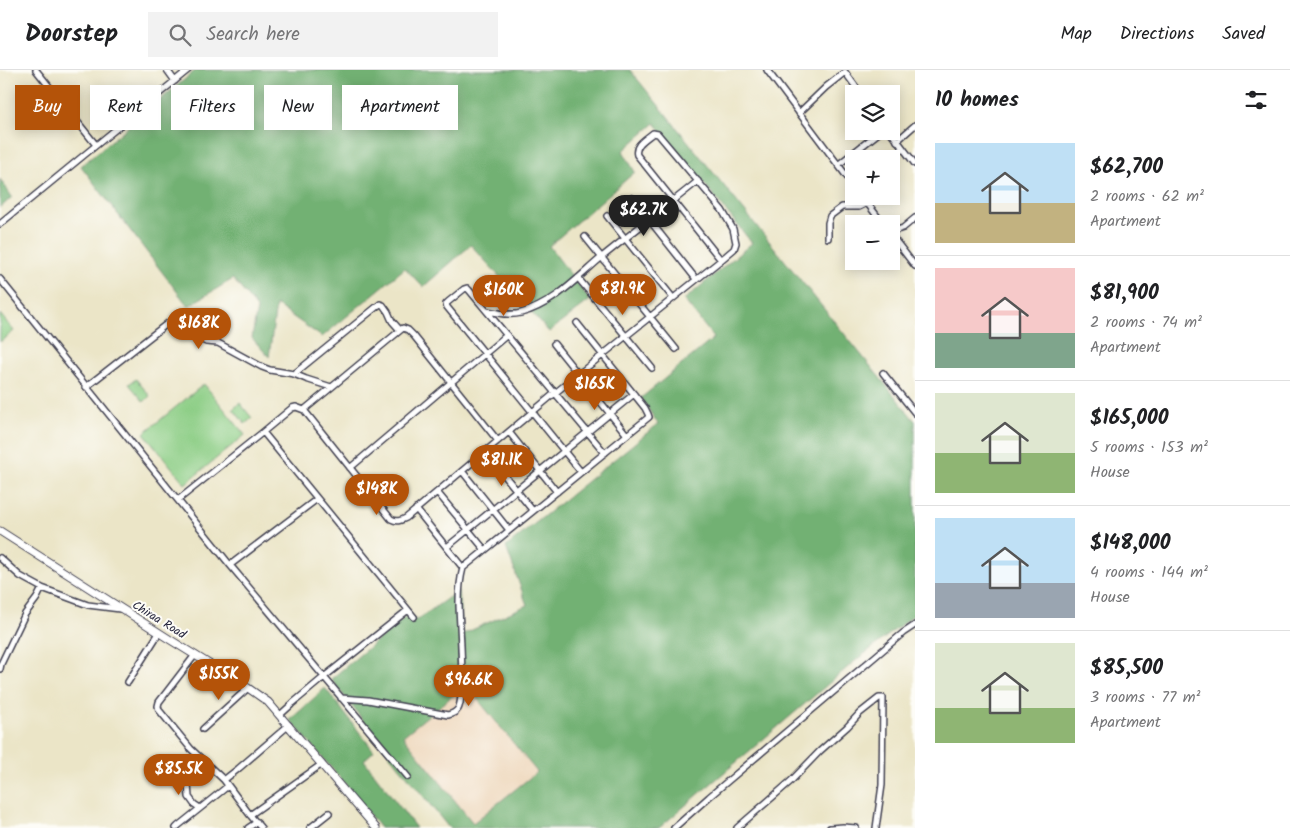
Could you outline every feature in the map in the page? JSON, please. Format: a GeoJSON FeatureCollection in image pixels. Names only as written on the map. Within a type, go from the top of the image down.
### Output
{"type":"FeatureCollection","features":[{"type":"Feature","properties":{"kind":"highway","name":"Chiraa Road"},"geometry":{"type":"LineString","coordinates":[[0,532],[268,702],[376,828]]}},
{"type":"Feature","properties":{"kind":"street"},"geometry":{"type":"LineString","coordinates":[[36,70],[96,145]]}},
{"type":"Feature","properties":{"kind":"street"},"geometry":{"type":"LineString","coordinates":[[167,70],[175,81]]}},
{"type":"Feature","properties":{"kind":"street"},"geometry":{"type":"LineString","coordinates":[[161,92],[188,70]]}},
{"type":"Feature","properties":{"kind":"street"},"geometry":{"type":"LineString","coordinates":[[767,70],[845,174]]}},
{"type":"Feature","properties":{"kind":"street"},"geometry":{"type":"LineString","coordinates":[[799,113],[846,71],[855,85]]}},
{"type":"Feature","properties":{"kind":"street"},"geometry":{"type":"LineString","coordinates":[[915,126],[897,141],[915,164]]}},
{"type":"Feature","properties":{"kind":"street"},"geometry":{"type":"LineString","coordinates":[[0,224],[114,130]]}},
{"type":"Feature","properties":{"kind":"street"},"geometry":{"type":"LineString","coordinates":[[178,500],[292,408],[296,407],[304,410],[391,518],[395,521],[400,521],[416,509],[555,393],[626,335],[721,260],[734,249],[736,237],[722,210],[658,134],[653,133],[637,147],[637,155],[721,260]]}},
{"type":"Feature","properties":{"kind":"street"},"geometry":{"type":"LineString","coordinates":[[838,165],[870,140]]}},
{"type":"Feature","properties":{"kind":"street"},"geometry":{"type":"LineString","coordinates":[[487,311],[520,314],[545,303],[568,287],[698,182]]}},
{"type":"Feature","properties":{"kind":"street"},"geometry":{"type":"LineString","coordinates":[[632,198],[696,279]]}},
{"type":"Feature","properties":{"kind":"street"},"geometry":{"type":"LineString","coordinates":[[828,238],[830,216],[842,207],[859,207],[864,205]]}},
{"type":"Feature","properties":{"kind":"street"},"geometry":{"type":"LineString","coordinates":[[868,205],[876,215]]}},
{"type":"Feature","properties":{"kind":"street"},"geometry":{"type":"LineString","coordinates":[[607,216],[673,298]]}},
{"type":"Feature","properties":{"kind":"street"},"geometry":{"type":"LineString","coordinates":[[900,230],[915,218]]}},
{"type":"Feature","properties":{"kind":"street"},"geometry":{"type":"LineString","coordinates":[[585,237],[676,349]]}},
{"type":"Feature","properties":{"kind":"street"},"geometry":{"type":"LineString","coordinates":[[900,246],[915,266]]}},
{"type":"Feature","properties":{"kind":"street"},"geometry":{"type":"LineString","coordinates":[[578,278],[652,368]]}},
{"type":"Feature","properties":{"kind":"street"},"geometry":{"type":"LineString","coordinates":[[0,279],[230,565],[408,777]]}},
{"type":"Feature","properties":{"kind":"street"},"geometry":{"type":"LineString","coordinates":[[581,472],[447,307],[446,304],[464,289],[467,288],[487,311],[605,453]]}},
{"type":"Feature","properties":{"kind":"street"},"geometry":{"type":"LineString","coordinates":[[294,374],[380,304],[383,305],[392,321],[400,330]]}},
{"type":"Feature","properties":{"kind":"street"},"geometry":{"type":"LineString","coordinates":[[86,387],[168,323],[180,316],[206,342],[218,343],[270,370],[294,374],[332,387]]}},
{"type":"Feature","properties":{"kind":"street"},"geometry":{"type":"LineString","coordinates":[[342,698],[368,700],[448,715],[458,709],[461,701],[462,672],[459,601],[463,568],[649,418],[645,408],[578,323]]}},
{"type":"Feature","properties":{"kind":"street"},"geometry":{"type":"LineString","coordinates":[[304,410],[403,328],[408,330],[498,441]]}},
{"type":"Feature","properties":{"kind":"street"},"geometry":{"type":"LineString","coordinates":[[350,468],[506,335]]}},
{"type":"Feature","properties":{"kind":"street"},"geometry":{"type":"LineString","coordinates":[[554,344],[627,435]]}},
{"type":"Feature","properties":{"kind":"street"},"geometry":{"type":"LineString","coordinates":[[883,373],[915,413]]}},
{"type":"Feature","properties":{"kind":"street"},"geometry":{"type":"LineString","coordinates":[[447,547],[634,394]]}},
{"type":"Feature","properties":{"kind":"street"},"geometry":{"type":"LineString","coordinates":[[263,432],[414,618]]}},
{"type":"Feature","properties":{"kind":"street"},"geometry":{"type":"LineString","coordinates":[[509,432],[557,492]]}},
{"type":"Feature","properties":{"kind":"street"},"geometry":{"type":"LineString","coordinates":[[486,452],[533,511]]}},
{"type":"Feature","properties":{"kind":"street"},"geometry":{"type":"LineString","coordinates":[[462,471],[509,530]]}},
{"type":"Feature","properties":{"kind":"street"},"geometry":{"type":"LineString","coordinates":[[437,492],[485,550]]}},
{"type":"Feature","properties":{"kind":"street"},"geometry":{"type":"LineString","coordinates":[[230,565],[316,499]]}},
{"type":"Feature","properties":{"kind":"street"},"geometry":{"type":"LineString","coordinates":[[416,509],[463,568]]}},
{"type":"Feature","properties":{"kind":"street"},"geometry":{"type":"LineString","coordinates":[[0,558],[20,576],[42,588],[88,605],[121,609]]}},
{"type":"Feature","properties":{"kind":"street"},"geometry":{"type":"LineString","coordinates":[[0,669],[25,614],[42,588]]}},
{"type":"Feature","properties":{"kind":"street"},"geometry":{"type":"LineString","coordinates":[[280,715],[408,610]]}},
{"type":"Feature","properties":{"kind":"street"},"geometry":{"type":"LineString","coordinates":[[678,827],[709,797],[881,652],[915,626]]}},
{"type":"Feature","properties":{"kind":"street"},"geometry":{"type":"LineString","coordinates":[[128,682],[159,632]]}},
{"type":"Feature","properties":{"kind":"street"},"geometry":{"type":"LineString","coordinates":[[195,655],[159,702],[158,706],[163,715],[191,749],[224,780],[261,828]]}},
{"type":"Feature","properties":{"kind":"street"},"geometry":{"type":"LineString","coordinates":[[202,729],[248,688]]}},
{"type":"Feature","properties":{"kind":"street"},"geometry":{"type":"LineString","coordinates":[[737,828],[791,781],[820,751],[848,727],[860,713],[879,698],[883,698],[882,785],[876,828]]}},
{"type":"Feature","properties":{"kind":"street"},"geometry":{"type":"LineString","coordinates":[[224,780],[289,725]]}},
{"type":"Feature","properties":{"kind":"street"},"geometry":{"type":"LineString","coordinates":[[250,815],[322,764]]}},
{"type":"Feature","properties":{"kind":"street"},"geometry":{"type":"LineString","coordinates":[[178,766],[188,784],[189,797],[200,808]]}},
{"type":"Feature","properties":{"kind":"street"},"geometry":{"type":"LineString","coordinates":[[176,828],[228,786]]}},
{"type":"Feature","properties":{"kind":"street"},"geometry":{"type":"LineString","coordinates":[[310,828],[329,813]]}},
{"type":"Feature","properties":{"kind":"street"},"geometry":{"type":"LineString","coordinates":[[248,828],[257,822]]}},
{"type":"Feature","properties":{"kind":"street"},"geometry":{"type":"LineString","coordinates":[[830,828],[843,826],[856,828]]}},
{"type":"Feature","properties":{"kind":"shaded area"},"geometry":{"type":"Polygon","coordinates":[[[466,684],[537,772],[473,823],[403,736],[466,684]]]}},
{"type":"Feature","properties":{"kind":"green space"},"geometry":{"type":"Polygon","coordinates":[[[196,70],[630,70],[915,421],[915,614],[854,662],[659,828],[449,828],[331,679],[405,617],[417,620],[458,591],[463,634],[527,605],[506,547],[658,424],[641,398],[714,338],[684,300],[752,243],[655,123],[623,151],[635,172],[549,246],[590,300],[549,332],[471,245],[423,287],[405,268],[322,337],[276,305],[269,357],[252,338],[257,308],[233,279],[188,306],[81,166],[124,130],[161,130],[161,99],[171,91],[171,130],[254,130],[254,85],[178,85],[196,70]],[[466,685],[403,736],[473,823],[537,772],[466,685]]]}},
{"type":"Feature","properties":{"kind":"green space"},"geometry":{"type":"Polygon","coordinates":[[[0,179],[12,197],[0,208],[0,179]]]}},
{"type":"Feature","properties":{"kind":"green space"},"geometry":{"type":"Polygon","coordinates":[[[0,314],[14,331],[0,342],[0,314]]]}},
{"type":"Feature","properties":{"kind":"green space"},"geometry":{"type":"Polygon","coordinates":[[[136,379],[150,396],[144,402],[129,384],[136,379]]]}},
{"type":"Feature","properties":{"kind":"green space"},"geometry":{"type":"Polygon","coordinates":[[[204,384],[245,435],[185,484],[144,433],[204,384]]]}},
{"type":"Feature","properties":{"kind":"green space"},"geometry":{"type":"Polygon","coordinates":[[[240,403],[252,418],[245,424],[233,409],[240,403]]]}},
{"type":"Feature","properties":{"kind":"green space"},"geometry":{"type":"Polygon","coordinates":[[[325,688],[374,751],[364,760],[416,828],[380,828],[347,786],[290,720],[325,688]]]}}]}
